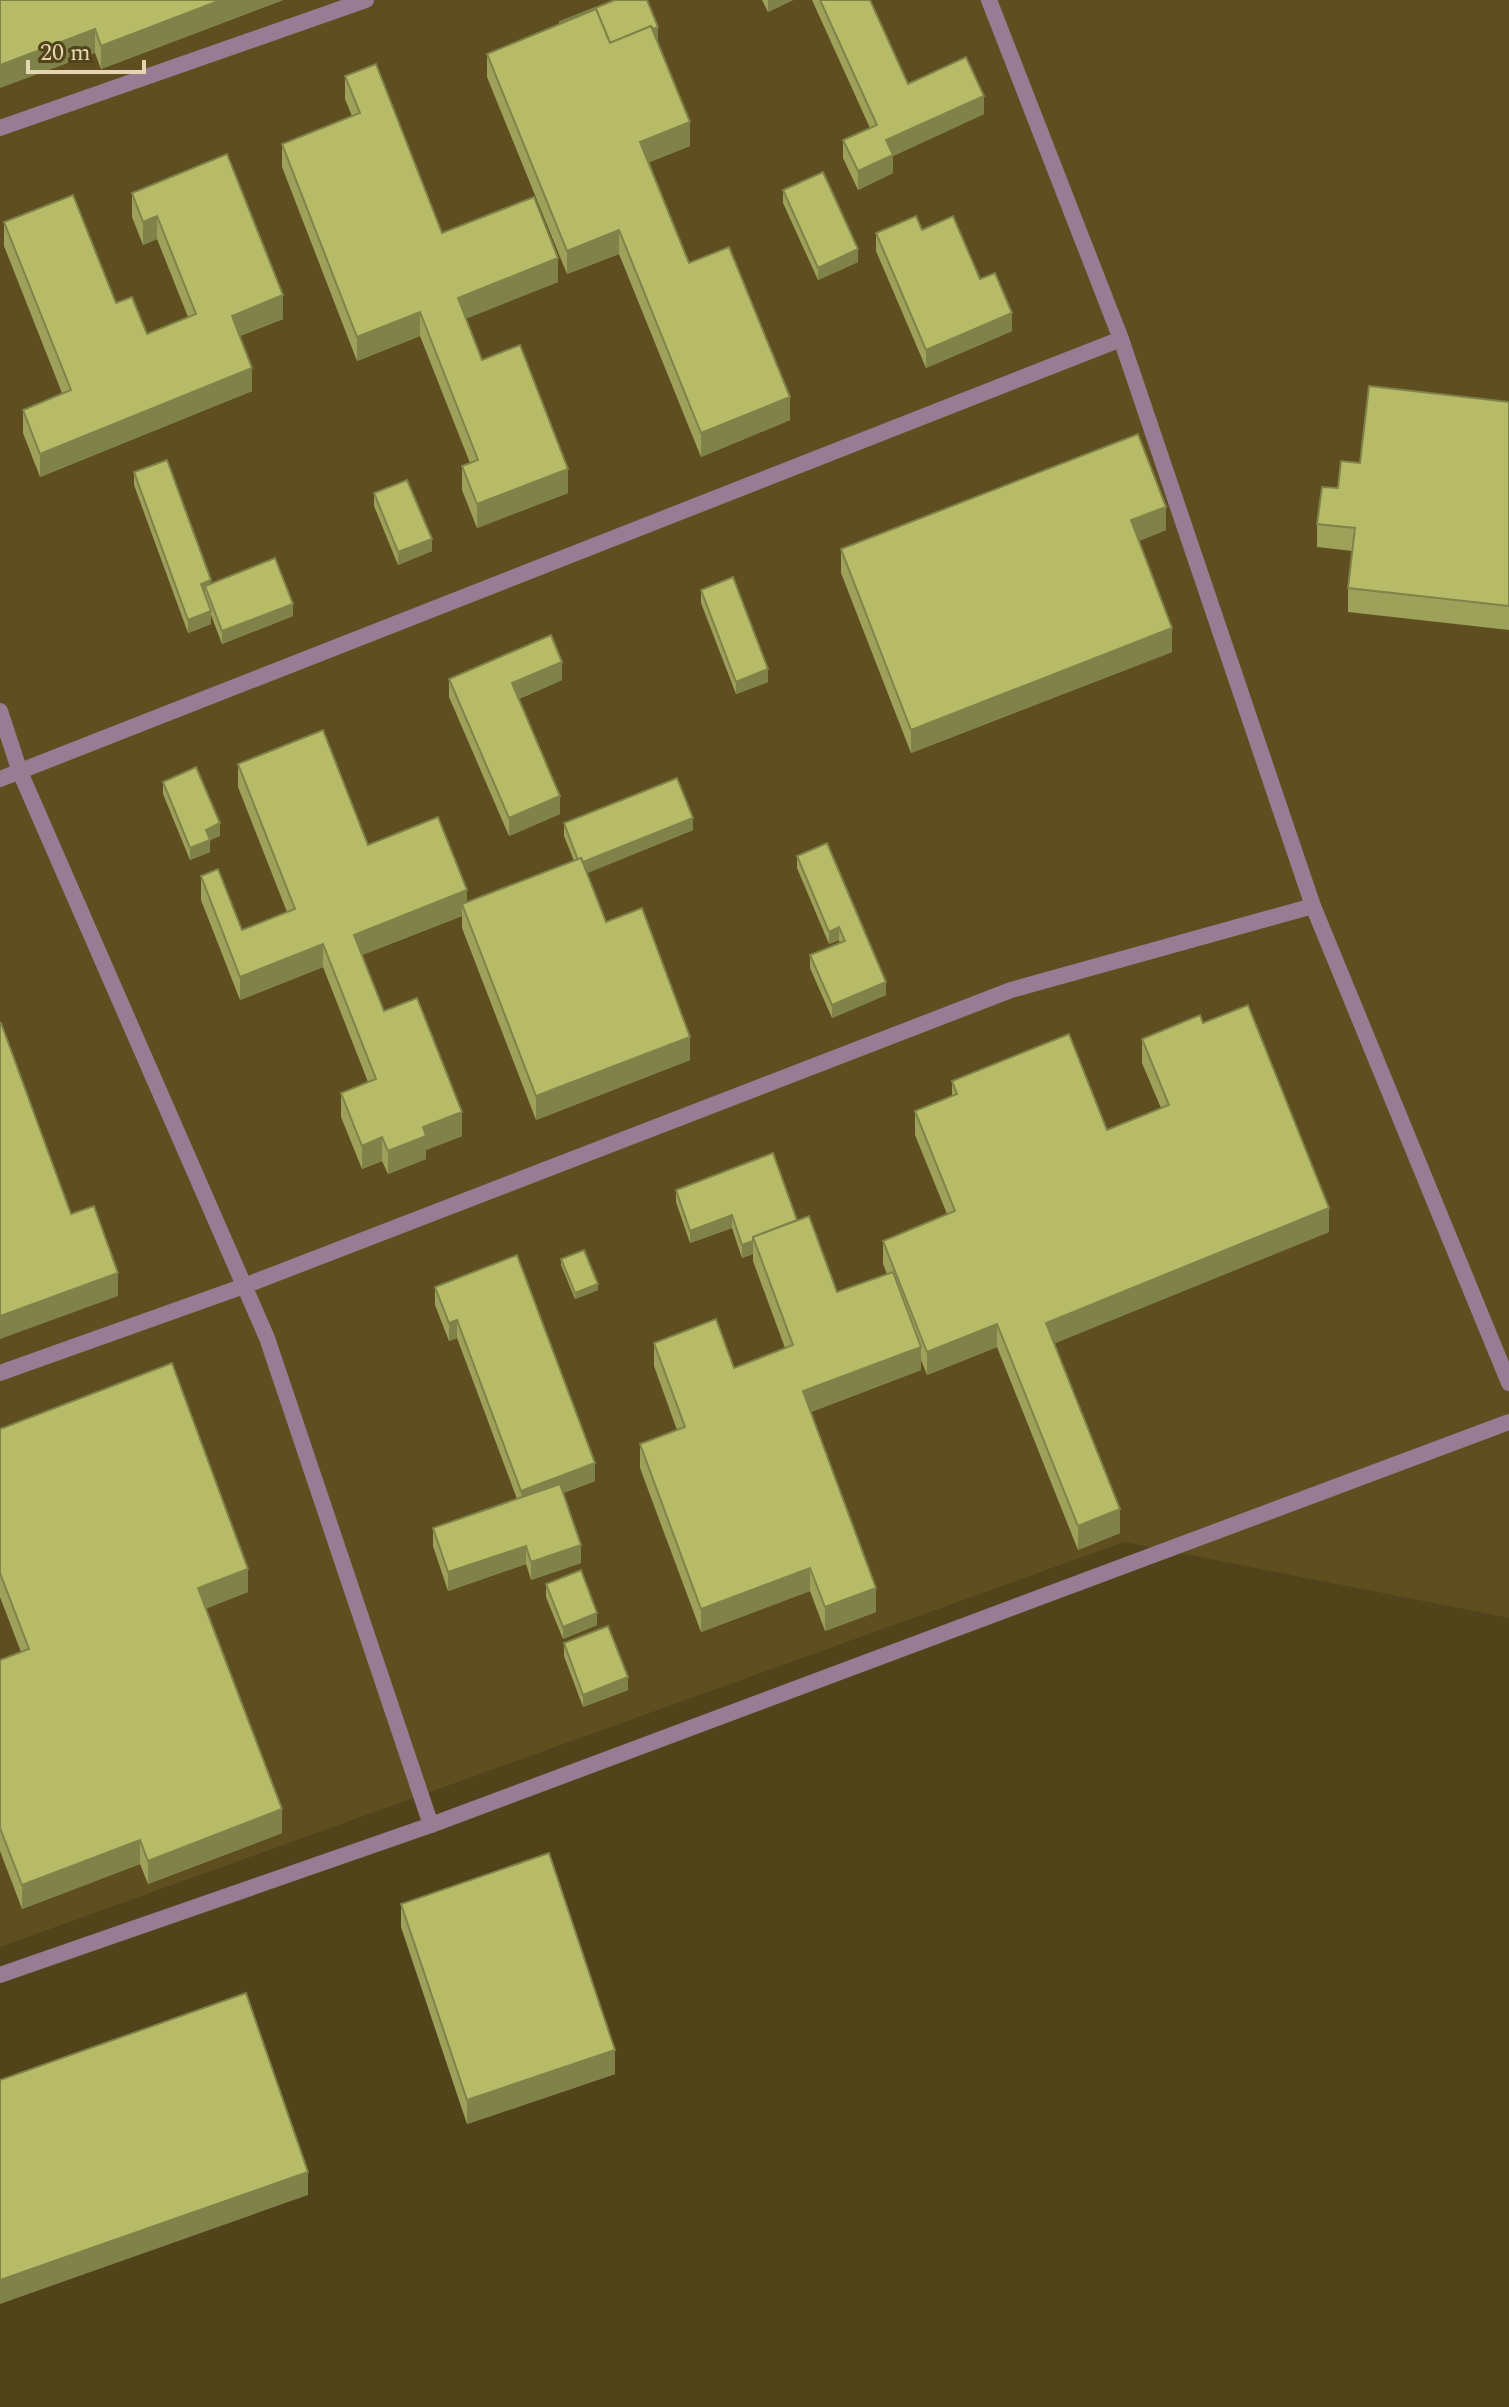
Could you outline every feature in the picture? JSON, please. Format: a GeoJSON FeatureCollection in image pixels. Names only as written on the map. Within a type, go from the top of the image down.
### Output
{"type":"FeatureCollection","features":[{"type":"Feature","properties":{"kind":"street"},"geometry":{"type":"LineString","coordinates":[[0,128],[366,0]]}},
{"type":"Feature","properties":{"kind":"street"},"geometry":{"type":"LineString","coordinates":[[989,0],[1121,339],[1313,906],[1509,1383]]}},
{"type":"Feature","properties":{"kind":"street"},"geometry":{"type":"LineString","coordinates":[[0,779],[1121,339]]}},
{"type":"Feature","properties":{"kind":"street"},"geometry":{"type":"LineString","coordinates":[[0,711],[20,772],[267,1338],[431,1825]]}},
{"type":"Feature","properties":{"kind":"street"},"geometry":{"type":"LineString","coordinates":[[0,1373],[244,1286],[1011,990],[1313,906]]}},
{"type":"Feature","properties":{"kind":"street"},"geometry":{"type":"LineString","coordinates":[[0,1975],[431,1825],[1509,1422]]}},
{"type":"Feature","properties":{"kind":"shaded area"},"geometry":{"type":"Polygon","coordinates":[[[0,0],[1509,0],[1509,1618],[1124,1542],[0,1947],[0,0]]]}},
{"type":"Feature","properties":{"kind":"building"},"geometry":{"type":"Polygon","coordinates":[[[0,0],[221,0],[101,46],[95,29],[0,65],[0,0]]]}},
{"type":"Feature","properties":{"kind":"building"},"geometry":{"type":"Polygon","coordinates":[[[615,0],[647,0],[658,27],[653,29],[651,26],[610,43],[596,9],[560,23],[560,22],[615,0]]]}},
{"type":"Feature","properties":{"kind":"building"},"geometry":{"type":"Polygon","coordinates":[[[820,0],[870,0],[908,84],[966,57],[984,96],[886,140],[893,155],[858,171],[843,140],[877,125],[820,0]]]}},
{"type":"Feature","properties":{"kind":"building"},"geometry":{"type":"Polygon","coordinates":[[[596,9],[610,43],[651,26],[690,122],[640,142],[689,263],[729,247],[790,397],[701,433],[619,230],[567,251],[487,54],[596,9]]]}},
{"type":"Feature","properties":{"kind":"building"},"geometry":{"type":"Polygon","coordinates":[[[376,64],[442,233],[534,197],[558,258],[458,298],[482,360],[520,345],[568,469],[477,504],[462,466],[478,460],[420,312],[357,337],[282,144],[360,113],[345,76],[376,64]]]}},
{"type":"Feature","properties":{"kind":"building"},"geometry":{"type":"Polygon","coordinates":[[[227,154],[283,295],[232,316],[252,368],[40,454],[23,410],[71,390],[4,222],[73,195],[116,303],[132,297],[147,334],[196,314],[157,216],[143,222],[132,193],[227,154]]]}},
{"type":"Feature","properties":{"kind":"building"},"geometry":{"type":"Polygon","coordinates":[[[823,172],[858,249],[818,268],[783,190],[823,172]]]}},
{"type":"Feature","properties":{"kind":"building"},"geometry":{"type":"Polygon","coordinates":[[[916,216],[922,230],[953,216],[980,279],[995,273],[1012,313],[926,350],[876,233],[916,216]]]}},
{"type":"Feature","properties":{"kind":"building"},"geometry":{"type":"Polygon","coordinates":[[[1369,386],[1509,402],[1509,606],[1348,588],[1355,528],[1317,524],[1322,487],[1338,488],[1341,461],[1360,463],[1369,386]]]}},
{"type":"Feature","properties":{"kind":"building"},"geometry":{"type":"Polygon","coordinates":[[[1138,434],[1166,507],[1131,520],[1172,628],[911,730],[841,549],[1138,434]]]}},
{"type":"Feature","properties":{"kind":"building"},"geometry":{"type":"Polygon","coordinates":[[[167,460],[211,580],[201,584],[211,611],[188,620],[134,472],[167,460]]]}},
{"type":"Feature","properties":{"kind":"building"},"geometry":{"type":"Polygon","coordinates":[[[407,480],[432,539],[398,552],[374,493],[407,480]]]}},
{"type":"Feature","properties":{"kind":"building"},"geometry":{"type":"Polygon","coordinates":[[[275,558],[293,604],[222,631],[205,586],[275,558]]]}},
{"type":"Feature","properties":{"kind":"building"},"geometry":{"type":"Polygon","coordinates":[[[733,577],[768,669],[736,682],[701,590],[733,577]]]}},
{"type":"Feature","properties":{"kind":"building"},"geometry":{"type":"Polygon","coordinates":[[[551,635],[562,662],[512,683],[560,796],[509,818],[449,679],[551,635]]]}},
{"type":"Feature","properties":{"kind":"building"},"geometry":{"type":"Polygon","coordinates":[[[323,730],[368,845],[438,817],[467,890],[354,935],[384,1011],[417,998],[462,1112],[423,1127],[426,1136],[388,1151],[382,1137],[362,1146],[341,1093],[376,1079],[323,944],[240,977],[201,876],[218,869],[242,930],[295,909],[238,764],[323,730]]]}},
{"type":"Feature","properties":{"kind":"building"},"geometry":{"type":"Polygon","coordinates":[[[196,767],[220,823],[206,830],[210,840],[190,848],[163,782],[196,767]]]}},
{"type":"Feature","properties":{"kind":"building"},"geometry":{"type":"Polygon","coordinates":[[[677,778],[693,818],[583,862],[581,858],[578,860],[564,823],[677,778]]]}},
{"type":"Feature","properties":{"kind":"building"},"geometry":{"type":"Polygon","coordinates":[[[827,843],[886,982],[832,1005],[810,955],[845,941],[839,927],[829,932],[797,856],[827,843]]]}},
{"type":"Feature","properties":{"kind":"building"},"geometry":{"type":"Polygon","coordinates":[[[581,858],[606,922],[642,908],[690,1037],[536,1096],[462,904],[581,858]]]}},
{"type":"Feature","properties":{"kind":"building"},"geometry":{"type":"Polygon","coordinates":[[[1248,1005],[1329,1208],[1046,1323],[1120,1509],[1078,1526],[997,1324],[927,1352],[883,1241],[955,1211],[915,1111],[957,1094],[952,1081],[1069,1034],[1107,1130],[1169,1105],[1142,1039],[1200,1015],[1203,1023],[1248,1005]]]}},
{"type":"Feature","properties":{"kind":"building"},"geometry":{"type":"Polygon","coordinates":[[[0,1023],[71,1214],[94,1206],[118,1273],[0,1316],[0,1023]]]}},
{"type":"Feature","properties":{"kind":"building"},"geometry":{"type":"Polygon","coordinates":[[[773,1153],[797,1220],[753,1237],[753,1241],[742,1245],[732,1215],[690,1231],[676,1190],[773,1153]]]}},
{"type":"Feature","properties":{"kind":"building"},"geometry":{"type":"Polygon","coordinates":[[[809,1216],[837,1292],[893,1272],[921,1347],[803,1391],[876,1588],[825,1607],[810,1568],[701,1609],[640,1444],[685,1427],[654,1343],[716,1319],[734,1368],[793,1345],[753,1237],[809,1216]]]}},
{"type":"Feature","properties":{"kind":"building"},"geometry":{"type":"Polygon","coordinates":[[[584,1250],[598,1284],[575,1293],[561,1259],[584,1250]]]}},
{"type":"Feature","properties":{"kind":"building"},"geometry":{"type":"Polygon","coordinates":[[[517,1255],[595,1463],[521,1491],[457,1320],[449,1323],[435,1287],[517,1255]]]}},
{"type":"Feature","properties":{"kind":"building"},"geometry":{"type":"Polygon","coordinates":[[[172,1363],[248,1569],[198,1588],[282,1809],[148,1861],[140,1840],[22,1885],[0,1828],[0,1660],[29,1649],[0,1573],[0,1429],[172,1363]]]}},
{"type":"Feature","properties":{"kind":"building"},"geometry":{"type":"Polygon","coordinates":[[[560,1484],[581,1545],[531,1562],[526,1546],[448,1572],[433,1528],[560,1484]]]}},
{"type":"Feature","properties":{"kind":"building"},"geometry":{"type":"Polygon","coordinates":[[[581,1570],[597,1613],[563,1627],[546,1584],[581,1570]]]}},
{"type":"Feature","properties":{"kind":"building"},"geometry":{"type":"Polygon","coordinates":[[[608,1626],[628,1677],[583,1695],[564,1643],[608,1626]]]}},
{"type":"Feature","properties":{"kind":"building"},"geometry":{"type":"Polygon","coordinates":[[[549,1853],[615,2050],[467,2100],[401,1904],[549,1853]]]}},
{"type":"Feature","properties":{"kind":"building"},"geometry":{"type":"Polygon","coordinates":[[[246,1993],[308,2172],[0,2280],[0,2080],[246,1993]]]}}]}
